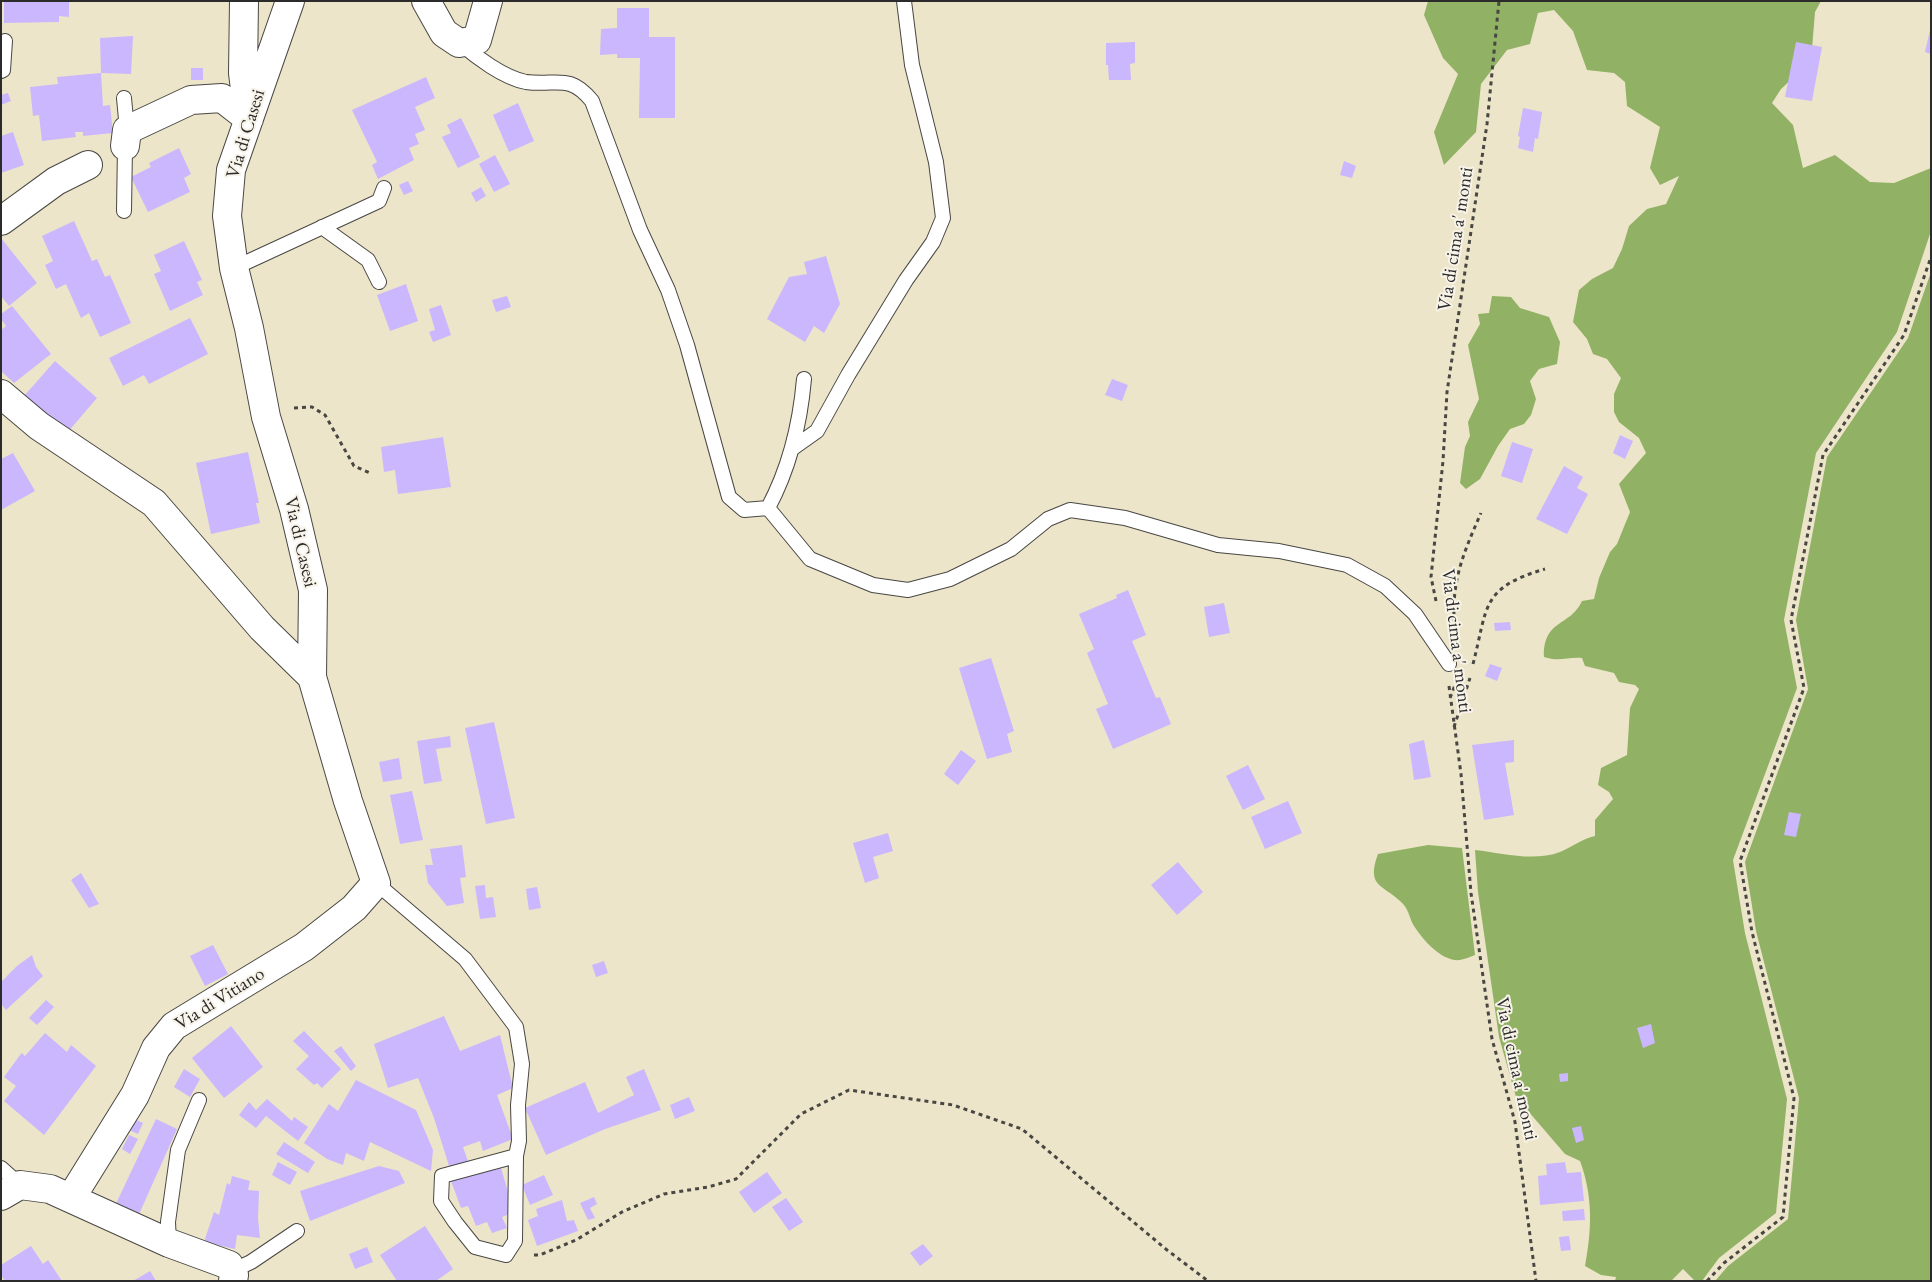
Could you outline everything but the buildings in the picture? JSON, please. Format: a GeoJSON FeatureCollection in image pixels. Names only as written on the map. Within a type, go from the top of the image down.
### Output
{"type":"FeatureCollection","features":[{"type":"Feature","properties":{"kind":"street"},"geometry":{"type":"LineString","coordinates":[[244,1],[243,73],[249,119]]}},
{"type":"Feature","properties":{"kind":"street","name":"Via di Casesi"},"geometry":{"type":"LineString","coordinates":[[290,1],[231,170],[227,216],[234,268],[249,328],[266,417],[294,509],[312,590],[312,677]]}},
{"type":"Feature","properties":{"kind":"street"},"geometry":{"type":"LineString","coordinates":[[426,1],[444,33],[459,43],[477,40],[488,1]]}},
{"type":"Feature","properties":{"kind":"street"},"geometry":{"type":"LineString","coordinates":[[126,138],[190,100],[222,98],[249,119]]}},
{"type":"Feature","properties":{"kind":"street"},"geometry":{"type":"LineString","coordinates":[[1,221],[56,182],[88,165]]}},
{"type":"Feature","properties":{"kind":"street"},"geometry":{"type":"LineString","coordinates":[[1,394],[39,426],[154,503],[262,628],[312,677],[348,801],[376,884]]}},
{"type":"Feature","properties":{"kind":"street","name":"Via di Vitiano"},"geometry":{"type":"LineString","coordinates":[[70,1198],[135,1095],[156,1048],[174,1026],[304,947],[354,908],[376,884]]}},
{"type":"Feature","properties":{"kind":"street"},"geometry":{"type":"LineString","coordinates":[[8,1183],[50,1189],[226,1270]]}},
{"type":"Feature","properties":{"kind":"lane"},"geometry":{"type":"LineString","coordinates":[[793,448],[817,431],[848,375],[906,280],[933,242],[943,218],[936,162],[912,65],[904,1]]}},
{"type":"Feature","properties":{"kind":"lane"},"geometry":{"type":"LineString","coordinates":[[1,71],[3,70],[5,41]]}},
{"type":"Feature","properties":{"kind":"lane"},"geometry":{"type":"LineString","coordinates":[[459,43],[483,63],[525,82],[564,82],[581,87],[592,101],[640,230],[668,290],[687,344],[728,497],[744,510],[768,508]]}},
{"type":"Feature","properties":{"kind":"lane"},"geometry":{"type":"LineString","coordinates":[[124,98],[126,138],[124,211]]}},
{"type":"Feature","properties":{"kind":"lane"},"geometry":{"type":"LineString","coordinates":[[234,268],[379,201],[384,188]]}},
{"type":"Feature","properties":{"kind":"lane"},"geometry":{"type":"LineString","coordinates":[[322,227],[368,260],[379,282]]}},
{"type":"Feature","properties":{"kind":"lane"},"geometry":{"type":"LineString","coordinates":[[768,508],[781,484],[793,448],[802,404],[804,379]]}},
{"type":"Feature","properties":{"kind":"lane"},"geometry":{"type":"LineString","coordinates":[[768,508],[810,560],[873,585],[908,590],[950,579],[1012,549],[1048,519],[1070,510],[1125,518],[1218,546],[1279,551],[1347,565],[1385,586],[1415,614],[1449,664]]}},
{"type":"Feature","properties":{"kind":"lane"},"geometry":{"type":"LineString","coordinates":[[376,884],[465,959],[516,1028],[522,1064],[518,1105],[519,1141],[516,1156],[515,1241],[506,1255],[475,1247],[441,1201],[442,1176],[516,1156]]}},
{"type":"Feature","properties":{"kind":"lane"},"geometry":{"type":"LineString","coordinates":[[169,1243],[168,1222],[178,1150],[200,1100]]}},
{"type":"Feature","properties":{"kind":"lane"},"geometry":{"type":"LineString","coordinates":[[226,1270],[251,1262],[297,1231]]}},
{"type":"Feature","properties":{"kind":"path","name":"Via di cima a' monti"},"geometry":{"type":"LineString","coordinates":[[1437,606],[1431,577],[1443,461],[1447,392],[1487,124],[1499,1]]}},
{"type":"Feature","properties":{"kind":"path"},"geometry":{"type":"LineString","coordinates":[[1707,1281],[1724,1263],[1783,1217],[1794,1098],[1752,932],[1740,861],[1804,688],[1791,620],[1823,455],[1904,335],[1931,257]]}},
{"type":"Feature","properties":{"kind":"path"},"geometry":{"type":"LineString","coordinates":[[266,417],[288,408],[312,407],[324,415],[354,466],[370,473]]}},
{"type":"Feature","properties":{"kind":"path"},"geometry":{"type":"LineString","coordinates":[[1456,636],[1453,611],[1460,563],[1481,512]]}},
{"type":"Feature","properties":{"kind":"path"},"geometry":{"type":"LineString","coordinates":[[1453,729],[1462,706],[1480,628],[1492,596],[1518,577],[1545,569]]}},
{"type":"Feature","properties":{"kind":"path","name":"Via di cima a' monti"},"geometry":{"type":"LineString","coordinates":[[1449,664],[1449,699],[1461,774],[1471,893],[1492,1039],[1515,1122],[1536,1281]]}},
{"type":"Feature","properties":{"kind":"path"},"geometry":{"type":"LineString","coordinates":[[1449,699],[1458,680]]}},
{"type":"Feature","properties":{"kind":"path"},"geometry":{"type":"LineString","coordinates":[[506,1255],[540,1255],[576,1240],[622,1212],[664,1194],[708,1187],[736,1179],[801,1114],[850,1090],[953,1105],[1022,1129],[1166,1250],[1208,1281]]}},
{"type":"Feature","properties":{"kind":"green space"},"geometry":{"type":"Polygon","coordinates":[[[1428,1],[1821,1],[1815,12],[1811,61],[1781,89],[1772,103],[1793,125],[1803,168],[1835,155],[1870,182],[1894,183],[1931,168],[1931,231],[1897,332],[1816,453],[1784,620],[1797,688],[1733,860],[1745,933],[1787,1099],[1776,1213],[1719,1258],[1702,1281],[1695,1281],[1683,1269],[1671,1281],[1615,1281],[1616,1277],[1601,1275],[1585,1266],[1590,1213],[1587,1187],[1580,1161],[1565,1154],[1516,1097],[1499,1037],[1478,892],[1475,850],[1529,857],[1550,855],[1595,836],[1595,820],[1613,799],[1609,792],[1598,785],[1601,768],[1627,755],[1630,708],[1639,689],[1635,685],[1619,682],[1614,673],[1585,666],[1582,658],[1558,659],[1544,657],[1545,645],[1552,629],[1571,615],[1582,601],[1594,599],[1599,578],[1610,552],[1617,544],[1630,512],[1619,484],[1646,453],[1639,438],[1619,422],[1614,412],[1614,394],[1621,378],[1607,359],[1593,354],[1587,339],[1573,322],[1579,290],[1592,279],[1613,268],[1622,249],[1629,226],[1647,209],[1666,204],[1679,176],[1660,185],[1650,168],[1660,127],[1627,106],[1625,82],[1614,73],[1587,70],[1573,31],[1554,10],[1538,13],[1530,44],[1507,50],[1481,84],[1476,132],[1444,165],[1434,132],[1458,74],[1443,58],[1424,15],[1428,1]]]}},
{"type":"Feature","properties":{"kind":"green space"},"geometry":{"type":"Polygon","coordinates":[[[1931,272],[1931,1281],[1715,1281],[1728,1266],[1788,1219],[1799,1098],[1756,931],[1745,862],[1808,689],[1796,620],[1827,457],[1908,338],[1931,272]]]}},
{"type":"Feature","properties":{"kind":"green space"},"geometry":{"type":"Polygon","coordinates":[[[1492,296],[1511,297],[1520,308],[1549,317],[1560,342],[1557,364],[1539,369],[1530,381],[1536,399],[1531,415],[1524,424],[1510,429],[1498,446],[1480,479],[1466,489],[1460,483],[1465,447],[1470,436],[1468,422],[1479,399],[1468,345],[1480,324],[1478,314],[1489,313],[1492,296]]]}},
{"type":"Feature","properties":{"kind":"green space"},"geometry":{"type":"Polygon","coordinates":[[[1428,845],[1462,848],[1475,955],[1460,960],[1453,960],[1440,954],[1418,932],[1404,905],[1379,885],[1376,880],[1374,874],[1378,854],[1428,845]]]}}]}
